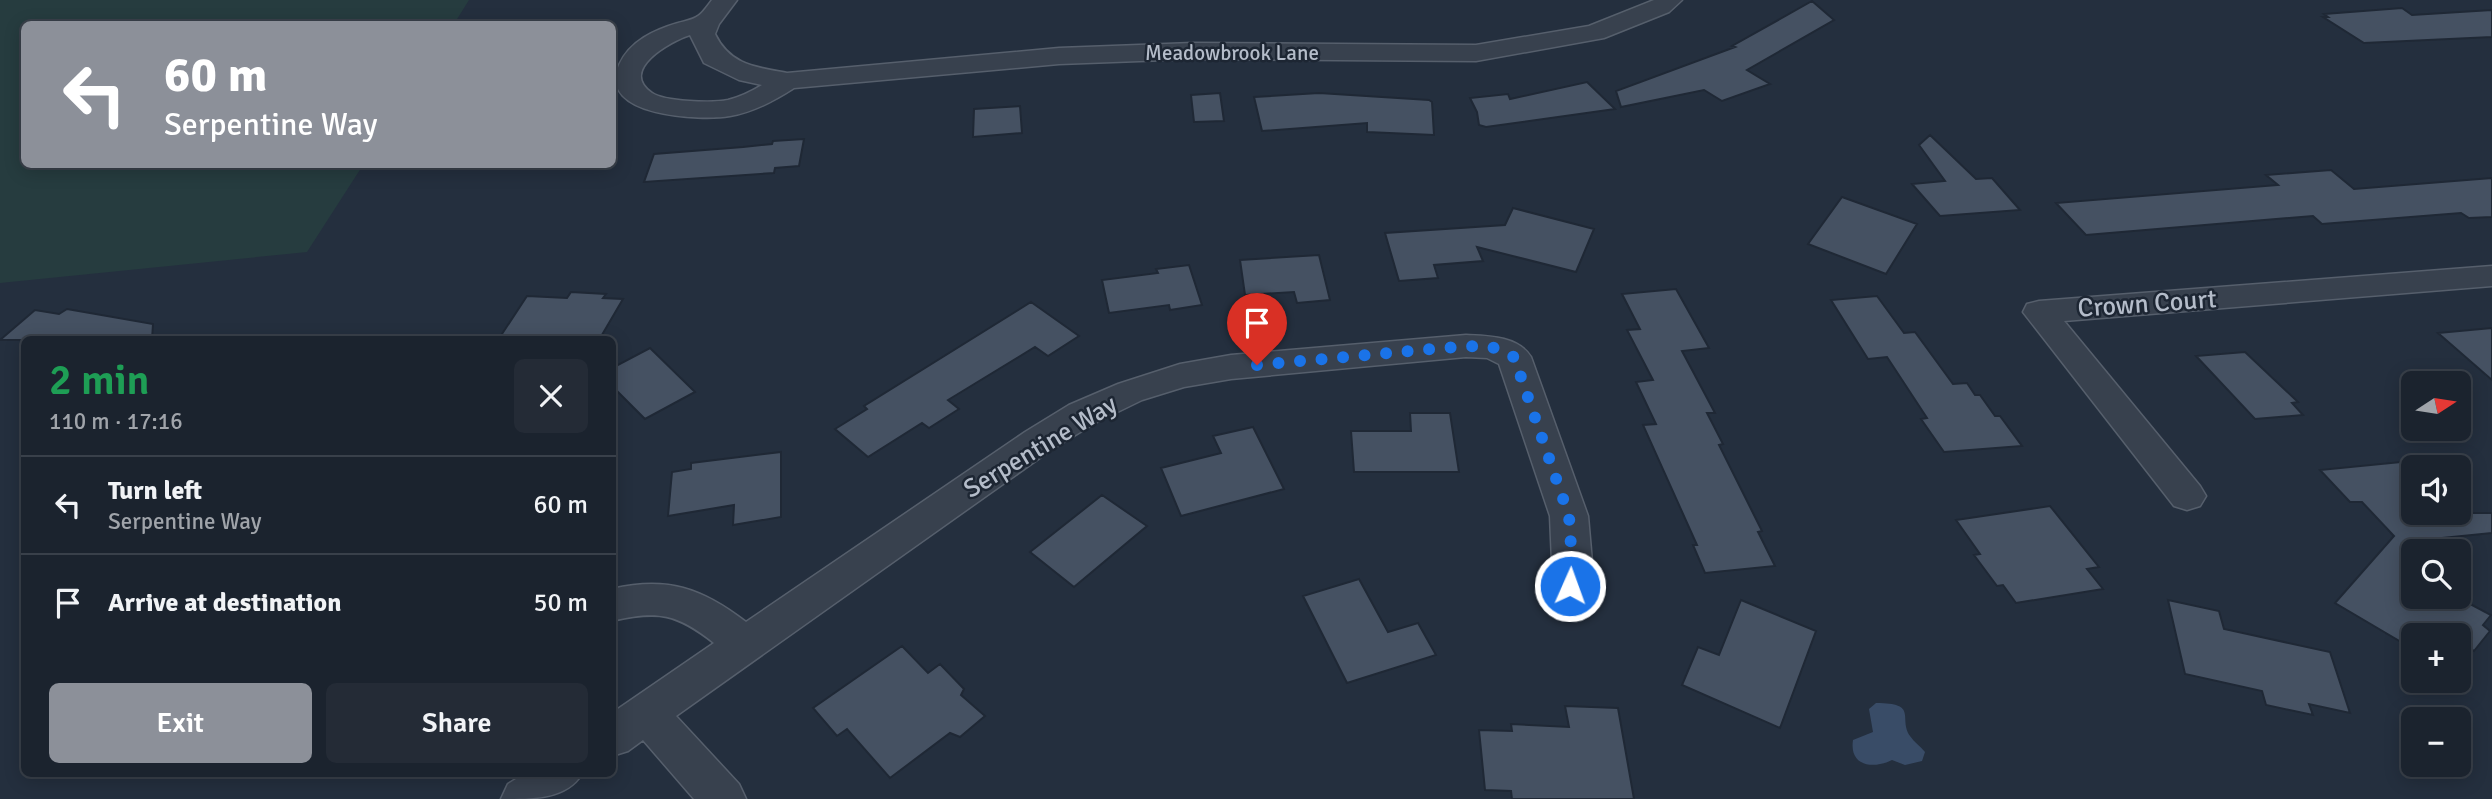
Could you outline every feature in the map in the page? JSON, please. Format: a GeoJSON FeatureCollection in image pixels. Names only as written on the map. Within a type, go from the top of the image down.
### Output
{"type":"FeatureCollection","features":[{"type":"Feature","properties":{"kind":"street"},"geometry":{"type":"LineString","coordinates":[[707,22],[725,0]]}},
{"type":"Feature","properties":{"kind":"street","name":"Meadowbrook Lane"},"geometry":{"type":"LineString","coordinates":[[707,22],[702,34],[713,57],[748,74],[787,81],[1059,56],[1193,51],[1476,53],[1595,33],[1660,7],[1670,0]]}},
{"type":"Feature","properties":{"kind":"street","name":"Meadowbrook Lane"},"geometry":{"type":"LineString","coordinates":[[707,22],[664,36],[638,55],[630,66],[629,82],[639,97],[655,105],[697,109],[731,108],[760,98],[787,81]]}},
{"type":"Feature","properties":{"kind":"street","name":"Crown Court"},"geometry":{"type":"LineString","coordinates":[[2188,496],[2039,312],[2492,276]]}},
{"type":"Feature","properties":{"kind":"street","name":"Serpentine Way"},"geometry":{"type":"LineString","coordinates":[[629,725],[1038,441],[1082,414],[1130,392],[1180,376],[1231,367],[1466,346],[1492,347],[1514,357],[1569,516],[1572,562],[1570,586]]}},
{"type":"Feature","properties":{"kind":"street"},"geometry":{"type":"LineString","coordinates":[[616,604],[658,598],[676,601],[703,610],[744,644]]}},
{"type":"Feature","properties":{"kind":"street"},"geometry":{"type":"LineString","coordinates":[[629,725],[723,799]]}},
{"type":"Feature","properties":{"kind":"green space"},"geometry":{"type":"Polygon","coordinates":[[[0,0],[469,0],[456,21],[21,21],[21,168],[361,168],[307,252],[0,283],[0,0]]]}},
{"type":"Feature","properties":{"kind":"water"},"geometry":{"type":"Polygon","coordinates":[[[1876,703],[1902,709],[1910,736],[1925,752],[1922,761],[1905,765],[1892,760],[1871,765],[1864,764],[1855,756],[1853,740],[1873,732],[1869,709],[1876,703]]]}},
{"type":"Feature","properties":{"kind":"building"},"geometry":{"type":"Polygon","coordinates":[[[1812,1],[1834,20],[1747,70],[1770,84],[1722,101],[1704,90],[1621,107],[1616,91],[1735,47],[1732,46],[1812,1]]]}},
{"type":"Feature","properties":{"kind":"building"},"geometry":{"type":"Polygon","coordinates":[[[2402,8],[2412,15],[2492,10],[2492,37],[2364,43],[2323,17],[2328,17],[2324,14],[2402,8]]]}},
{"type":"Feature","properties":{"kind":"building"},"geometry":{"type":"Polygon","coordinates":[[[1587,82],[1615,109],[1486,127],[1479,125],[1477,112],[1470,98],[1508,94],[1510,99],[1587,82]]]}},
{"type":"Feature","properties":{"kind":"building"},"geometry":{"type":"Polygon","coordinates":[[[1220,93],[1224,121],[1194,122],[1191,95],[1220,93]]]}},
{"type":"Feature","properties":{"kind":"building"},"geometry":{"type":"Polygon","coordinates":[[[1319,93],[1429,100],[1432,102],[1434,135],[1367,132],[1367,123],[1262,131],[1254,97],[1319,93]]]}},
{"type":"Feature","properties":{"kind":"building"},"geometry":{"type":"Polygon","coordinates":[[[1020,106],[1022,133],[973,137],[974,109],[1020,106]]]}},
{"type":"Feature","properties":{"kind":"building"},"geometry":{"type":"Polygon","coordinates":[[[1930,135],[1976,179],[1992,178],[2020,210],[1940,216],[1912,184],[1945,181],[1919,145],[1930,135]]]}},
{"type":"Feature","properties":{"kind":"building"},"geometry":{"type":"Polygon","coordinates":[[[804,139],[799,166],[775,168],[774,173],[644,182],[654,154],[804,139]]]}},
{"type":"Feature","properties":{"kind":"building"},"geometry":{"type":"Polygon","coordinates":[[[2331,170],[2354,189],[2492,178],[2492,217],[2469,218],[2461,213],[2322,224],[2313,216],[2086,235],[2056,203],[2278,185],[2266,175],[2331,170]]]}},
{"type":"Feature","properties":{"kind":"building"},"geometry":{"type":"Polygon","coordinates":[[[1842,197],[1917,224],[1886,274],[1808,244],[1842,197]]]}},
{"type":"Feature","properties":{"kind":"building"},"geometry":{"type":"Polygon","coordinates":[[[1513,208],[1594,229],[1576,272],[1477,247],[1483,261],[1434,265],[1438,278],[1399,281],[1385,233],[1505,225],[1513,208]]]}},
{"type":"Feature","properties":{"kind":"building"},"geometry":{"type":"Polygon","coordinates":[[[1319,255],[1330,300],[1297,303],[1294,292],[1245,295],[1240,260],[1319,255]]]}},
{"type":"Feature","properties":{"kind":"building"},"geometry":{"type":"Polygon","coordinates":[[[1189,265],[1202,305],[1170,310],[1169,305],[1109,313],[1102,280],[1158,273],[1156,269],[1189,265]]]}},
{"type":"Feature","properties":{"kind":"building"},"geometry":{"type":"Polygon","coordinates":[[[1676,289],[1709,348],[1682,351],[1715,413],[1707,413],[1723,444],[1719,445],[1762,531],[1758,532],[1775,566],[1705,573],[1693,545],[1697,545],[1643,425],[1656,424],[1636,382],[1653,380],[1627,330],[1640,329],[1622,294],[1676,289]]]}},
{"type":"Feature","properties":{"kind":"building"},"geometry":{"type":"Polygon","coordinates":[[[571,292],[606,294],[603,298],[623,299],[601,336],[501,336],[527,296],[567,298],[571,292]]]}},
{"type":"Feature","properties":{"kind":"building"},"geometry":{"type":"Polygon","coordinates":[[[1877,296],[1904,333],[1915,332],[1953,384],[1967,383],[1975,395],[1980,395],[1995,416],[2000,416],[2022,446],[1944,452],[1921,419],[1927,418],[1887,357],[1868,359],[1831,300],[1877,296]]]}},
{"type":"Feature","properties":{"kind":"building"},"geometry":{"type":"Polygon","coordinates":[[[1031,302],[1079,336],[1048,356],[1035,347],[948,400],[959,409],[929,428],[922,423],[868,457],[835,429],[867,409],[864,406],[1031,302]]]}},
{"type":"Feature","properties":{"kind":"building"},"geometry":{"type":"Polygon","coordinates":[[[67,309],[153,324],[152,336],[21,336],[21,340],[0,340],[35,310],[59,314],[67,309]]]}},
{"type":"Feature","properties":{"kind":"building"},"geometry":{"type":"Polygon","coordinates":[[[2492,328],[2492,380],[2438,333],[2492,328]]]}},
{"type":"Feature","properties":{"kind":"building"},"geometry":{"type":"Polygon","coordinates":[[[650,348],[695,392],[645,419],[616,390],[616,366],[650,348]]]}},
{"type":"Feature","properties":{"kind":"building"},"geometry":{"type":"Polygon","coordinates":[[[2245,352],[2298,402],[2292,403],[2303,415],[2255,419],[2196,356],[2245,352]]]}},
{"type":"Feature","properties":{"kind":"building"},"geometry":{"type":"Polygon","coordinates":[[[1410,413],[1450,413],[1459,472],[1354,472],[1351,431],[1411,431],[1410,413]]]}},
{"type":"Feature","properties":{"kind":"building"},"geometry":{"type":"Polygon","coordinates":[[[1253,427],[1284,489],[1181,516],[1161,468],[1221,453],[1213,436],[1253,427]]]}},
{"type":"Feature","properties":{"kind":"building"},"geometry":{"type":"Polygon","coordinates":[[[781,452],[781,517],[733,525],[734,505],[668,516],[672,472],[691,469],[691,463],[781,452]]]}},
{"type":"Feature","properties":{"kind":"building"},"geometry":{"type":"Polygon","coordinates":[[[2401,462],[2401,525],[2471,525],[2471,513],[2492,513],[2492,533],[2401,539],[2401,609],[2471,609],[2471,604],[2491,615],[2483,625],[2490,631],[2474,651],[2471,649],[2471,623],[2401,623],[2401,642],[2335,603],[2394,536],[2362,502],[2350,502],[2320,470],[2401,462]]]}},
{"type":"Feature","properties":{"kind":"building"},"geometry":{"type":"Polygon","coordinates":[[[1102,495],[1147,526],[1074,587],[1030,552],[1102,495]]]}},
{"type":"Feature","properties":{"kind":"building"},"geometry":{"type":"Polygon","coordinates":[[[2050,506],[2099,567],[2087,569],[2103,589],[2016,603],[2003,585],[1997,586],[1974,555],[1980,554],[1956,520],[2050,506]]]}},
{"type":"Feature","properties":{"kind":"building"},"geometry":{"type":"Polygon","coordinates":[[[1359,579],[1388,632],[1418,623],[1436,655],[1347,683],[1303,596],[1359,579]]]}},
{"type":"Feature","properties":{"kind":"building"},"geometry":{"type":"Polygon","coordinates":[[[1741,600],[1816,631],[1780,728],[1682,685],[1698,647],[1719,655],[1741,600]]]}},
{"type":"Feature","properties":{"kind":"building"},"geometry":{"type":"Polygon","coordinates":[[[2168,600],[2219,611],[2224,629],[2330,652],[2350,713],[2309,704],[2313,715],[2266,705],[2262,691],[2185,674],[2168,600]]]}},
{"type":"Feature","properties":{"kind":"building"},"geometry":{"type":"Polygon","coordinates":[[[902,646],[928,673],[940,664],[964,689],[961,695],[985,716],[960,737],[950,733],[890,778],[847,729],[837,736],[813,708],[902,646]]]}},
{"type":"Feature","properties":{"kind":"building"},"geometry":{"type":"Polygon","coordinates":[[[1565,706],[1618,708],[1634,799],[1512,799],[1511,791],[1485,790],[1479,730],[1512,731],[1511,724],[1569,727],[1565,706]]]}},
{"type":"Feature","properties":{"kind":"route"},"geometry":{"type":"LineString","coordinates":[[1257,365],[1466,346],[1492,347],[1514,357],[1569,516],[1572,562],[1570,586]]}}]}
